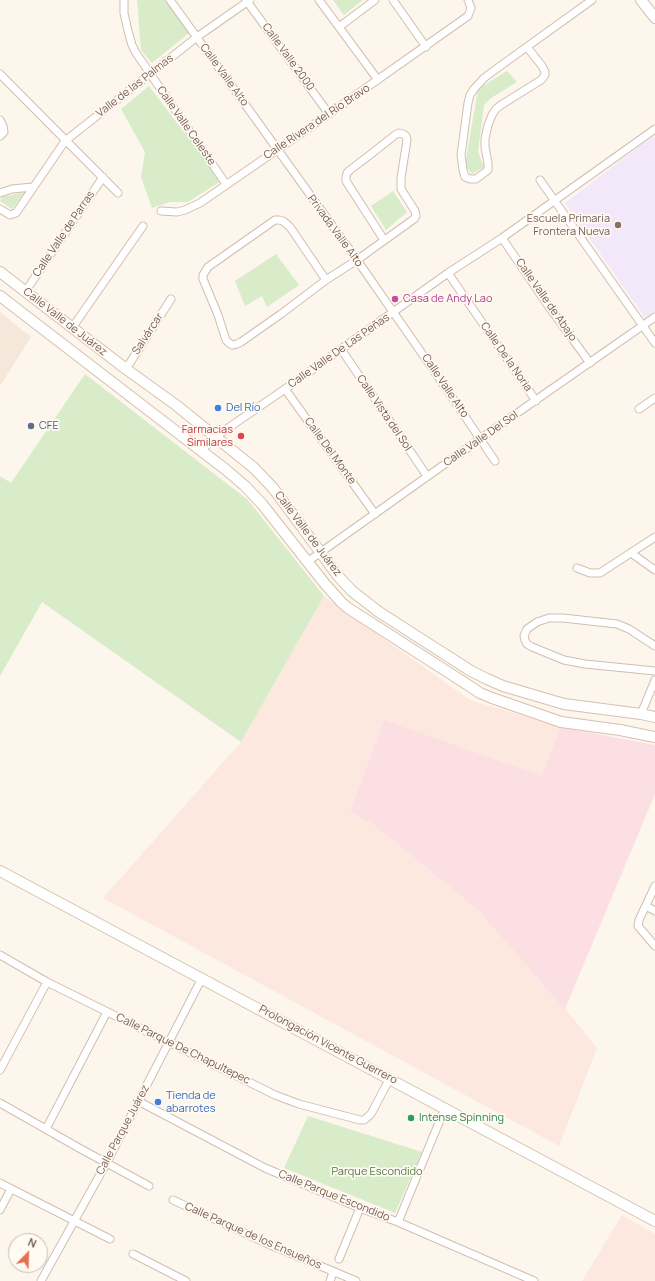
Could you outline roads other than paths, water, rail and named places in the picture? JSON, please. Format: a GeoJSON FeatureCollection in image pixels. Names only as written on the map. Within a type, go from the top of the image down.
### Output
{"type":"FeatureCollection","features":[{"type":"Feature","properties":{"kind":"street","name":"Calle Valle Celeste"},"geometry":{"type":"LineString","coordinates":[[124,0],[124,13],[132,45],[150,75],[226,184]]}},
{"type":"Feature","properties":{"kind":"street","name":"Calle Valle Alto"},"geometry":{"type":"LineString","coordinates":[[170,0],[277,150]]}},
{"type":"Feature","properties":{"kind":"street"},"geometry":{"type":"LineString","coordinates":[[319,0],[378,80]]}},
{"type":"Feature","properties":{"kind":"street"},"geometry":{"type":"LineString","coordinates":[[339,27],[375,0]]}},
{"type":"Feature","properties":{"kind":"street"},"geometry":{"type":"LineString","coordinates":[[393,0],[426,47]]}},
{"type":"Feature","properties":{"kind":"street","name":"Calle Rivera del Río Bravo"},"geometry":{"type":"LineString","coordinates":[[161,212],[176,212],[192,208],[277,150],[426,47],[468,16],[471,8],[468,0]]}},
{"type":"Feature","properties":{"kind":"street"},"geometry":{"type":"LineString","coordinates":[[527,47],[542,66],[546,75],[541,80],[496,109],[488,125],[485,139],[488,170],[476,179],[470,179],[462,170],[461,155],[466,114],[470,95],[474,89],[484,78],[592,0]]}},
{"type":"Feature","properties":{"kind":"street","name":"Valle de las Palmas"},"geometry":{"type":"LineString","coordinates":[[0,209],[10,215],[14,215],[65,141],[197,37],[248,1]]}},
{"type":"Feature","properties":{"kind":"street","name":"Calle Valle 2000"},"geometry":{"type":"LineString","coordinates":[[248,1],[329,114]]}},
{"type":"Feature","properties":{"kind":"street"},"geometry":{"type":"LineString","coordinates":[[645,1],[655,18]]}},
{"type":"Feature","properties":{"kind":"street"},"geometry":{"type":"LineString","coordinates":[[0,74],[118,193]]}},
{"type":"Feature","properties":{"kind":"street"},"geometry":{"type":"LineString","coordinates":[[0,120],[4,132],[0,136]]}},
{"type":"Feature","properties":{"kind":"street","name":"Calle Valle De Las Peñas"},"geometry":{"type":"LineString","coordinates":[[201,451],[215,437],[286,389],[448,273],[502,238],[655,129]]}},
{"type":"Feature","properties":{"kind":"street"},"geometry":{"type":"LineString","coordinates":[[326,280],[290,227],[283,221],[279,220],[274,220],[208,267],[203,275],[203,279],[218,315],[226,340],[232,345],[241,342],[326,280],[357,260],[414,219],[416,216],[416,211],[401,189],[401,178],[407,140],[406,136],[403,134],[399,134],[370,154],[350,170],[346,177],[346,181],[384,240]]}},
{"type":"Feature","properties":{"kind":"street","name":"Privada Valle Alto"},"geometry":{"type":"LineString","coordinates":[[277,150],[393,312]]}},
{"type":"Feature","properties":{"kind":"street","name":"Calle Valle de Parras"},"geometry":{"type":"LineString","coordinates":[[26,292],[103,177]]}},
{"type":"Feature","properties":{"kind":"street"},"geometry":{"type":"LineString","coordinates":[[540,180],[655,343]]}},
{"type":"Feature","properties":{"kind":"street"},"geometry":{"type":"LineString","coordinates":[[0,193],[12,189],[33,187]]}},
{"type":"Feature","properties":{"kind":"street"},"geometry":{"type":"LineString","coordinates":[[72,328],[143,226]]}},
{"type":"Feature","properties":{"kind":"street","name":"Calle Valle de Abajo"},"geometry":{"type":"LineString","coordinates":[[502,238],[590,363]]}},
{"type":"Feature","properties":{"kind":"street","name":"Calle Valle de Juárez"},"geometry":{"type":"LineString","coordinates":[[0,272],[242,458],[273,488],[338,576],[352,591],[379,612],[471,671],[504,686],[564,704],[655,717]]}},
{"type":"Feature","properties":{"kind":"street","name":"Calle De la Noria"},"geometry":{"type":"LineString","coordinates":[[448,273],[536,401]]}},
{"type":"Feature","properties":{"kind":"street","name":"Calle Valle de Juárez"},"geometry":{"type":"LineString","coordinates":[[0,296],[245,486],[262,504],[324,584],[342,603],[480,693],[560,722],[620,730],[655,737]]}},
{"type":"Feature","properties":{"kind":"street","name":"Salvárcar"},"geometry":{"type":"LineString","coordinates":[[126,369],[171,299]]}},
{"type":"Feature","properties":{"kind":"street","name":"Calle Valle Alto"},"geometry":{"type":"LineString","coordinates":[[393,312],[495,461]]}},
{"type":"Feature","properties":{"kind":"street","name":"Calle Valle Del Sol"},"geometry":{"type":"LineString","coordinates":[[307,562],[427,476],[655,317]]}},
{"type":"Feature","properties":{"kind":"street"},"geometry":{"type":"LineString","coordinates":[[86,362],[98,348]]}},
{"type":"Feature","properties":{"kind":"street","name":"Calle Vista del Sol"},"geometry":{"type":"LineString","coordinates":[[341,349],[427,476]]}},
{"type":"Feature","properties":{"kind":"street","name":"Calle Del Monte"},"geometry":{"type":"LineString","coordinates":[[286,389],[375,514]]}},
{"type":"Feature","properties":{"kind":"street"},"geometry":{"type":"LineString","coordinates":[[639,409],[655,398]]}},
{"type":"Feature","properties":{"kind":"street"},"geometry":{"type":"LineString","coordinates":[[577,568],[590,573],[600,573],[655,537]]}},
{"type":"Feature","properties":{"kind":"street"},"geometry":{"type":"LineString","coordinates":[[631,553],[655,570]]}},
{"type":"Feature","properties":{"kind":"street"},"geometry":{"type":"LineString","coordinates":[[342,603],[352,591]]}},
{"type":"Feature","properties":{"kind":"street"},"geometry":{"type":"LineString","coordinates":[[655,646],[630,630],[617,624],[563,618],[554,618],[537,622],[528,629],[524,636],[528,644],[535,649],[570,661],[585,664],[655,671]]}},
{"type":"Feature","properties":{"kind":"street"},"geometry":{"type":"LineString","coordinates":[[641,714],[655,680]]}},
{"type":"Feature","properties":{"kind":"street"},"geometry":{"type":"LineString","coordinates":[[560,722],[564,704]]}},
{"type":"Feature","properties":{"kind":"street","name":"Prolongación Vicente Guerrero"},"geometry":{"type":"LineString","coordinates":[[0,871],[390,1078],[655,1221]]}},
{"type":"Feature","properties":{"kind":"street"},"geometry":{"type":"LineString","coordinates":[[655,886],[639,920],[638,926],[655,946]]}},
{"type":"Feature","properties":{"kind":"street"},"geometry":{"type":"LineString","coordinates":[[646,906],[655,911]]}},
{"type":"Feature","properties":{"kind":"street","name":"Calle Parque De Chapultepec"},"geometry":{"type":"LineString","coordinates":[[0,955],[47,982],[170,1043],[288,1100],[312,1108],[360,1120],[368,1118],[390,1078]]}},
{"type":"Feature","properties":{"kind":"street","name":"Calle Parque Juárez"},"geometry":{"type":"LineString","coordinates":[[42,1281],[170,1043],[202,978]]}},
{"type":"Feature","properties":{"kind":"street"},"geometry":{"type":"LineString","coordinates":[[0,1070],[47,982]]}},
{"type":"Feature","properties":{"kind":"street"},"geometry":{"type":"LineString","coordinates":[[46,1129],[107,1012]]}},
{"type":"Feature","properties":{"kind":"street","name":"Calle Parque Escondido"},"geometry":{"type":"LineString","coordinates":[[138,1101],[265,1168],[360,1208],[398,1222],[534,1281]]}},
{"type":"Feature","properties":{"kind":"street"},"geometry":{"type":"LineString","coordinates":[[0,1103],[149,1186]]}},
{"type":"Feature","properties":{"kind":"street"},"geometry":{"type":"LineString","coordinates":[[398,1222],[446,1108]]}},
{"type":"Feature","properties":{"kind":"street"},"geometry":{"type":"LineString","coordinates":[[0,1184],[110,1239]]}},
{"type":"Feature","properties":{"kind":"street"},"geometry":{"type":"LineString","coordinates":[[0,1210],[11,1189]]}},
{"type":"Feature","properties":{"kind":"street","name":"Calle Parque de los Ensueños"},"geometry":{"type":"LineString","coordinates":[[173,1200],[238,1231],[356,1281]]}},
{"type":"Feature","properties":{"kind":"street"},"geometry":{"type":"LineString","coordinates":[[339,1259],[360,1208]]}},
{"type":"Feature","properties":{"kind":"street"},"geometry":{"type":"LineString","coordinates":[[133,1254],[186,1281]]}},
{"type":"Feature","properties":{"kind":"street"},"geometry":{"type":"LineString","coordinates":[[330,1281],[333,1272]]}},
{"type":"Feature","properties":{"kind":"place","name":"Escuela Primaria Frontera Nueva"},"geometry":{"type":"Point","coordinates":[618,225]}},
{"type":"Feature","properties":{"kind":"place","name":"Casa de Andy Lao"},"geometry":{"type":"Point","coordinates":[395,299]}},
{"type":"Feature","properties":{"kind":"place","name":"Del Río"},"geometry":{"type":"Point","coordinates":[218,408]}},
{"type":"Feature","properties":{"kind":"place","name":"CFE"},"geometry":{"type":"Point","coordinates":[31,426]}},
{"type":"Feature","properties":{"kind":"place","name":"Farmacias Similares"},"geometry":{"type":"Point","coordinates":[241,436]}},
{"type":"Feature","properties":{"kind":"place","name":"Tienda de abarrotes"},"geometry":{"type":"Point","coordinates":[158,1102]}},
{"type":"Feature","properties":{"kind":"place","name":"Intense Spinning"},"geometry":{"type":"Point","coordinates":[411,1118]}},
{"type":"Feature","properties":{"kind":"park label","name":"Parque Escondido"},"geometry":{"type":"Point","coordinates":[377,1172]}}]}
